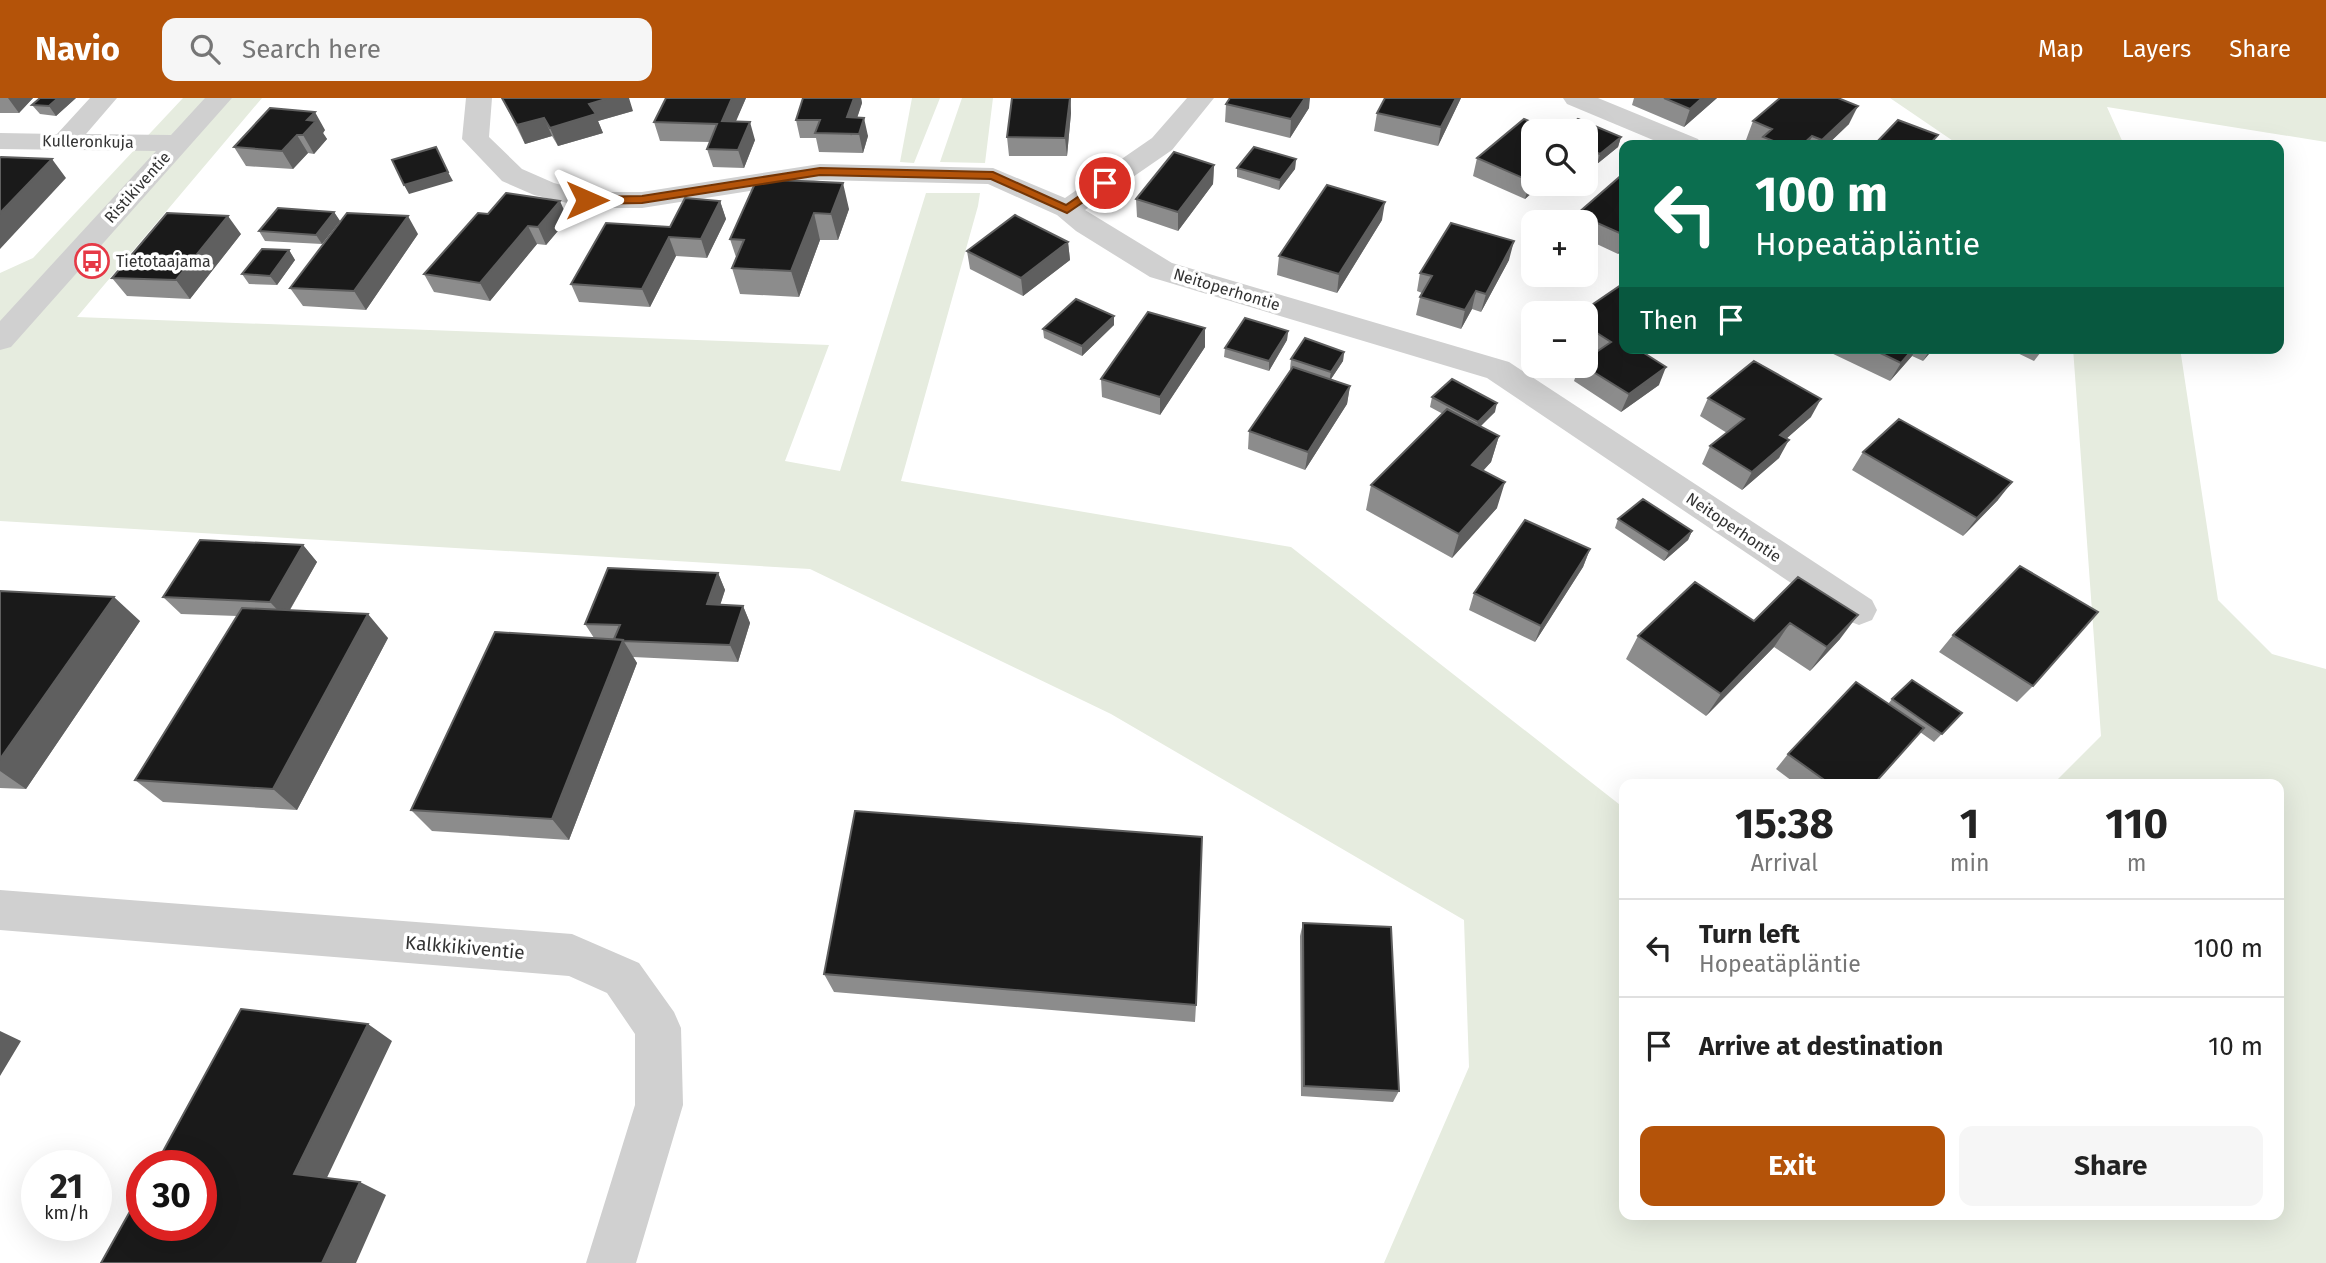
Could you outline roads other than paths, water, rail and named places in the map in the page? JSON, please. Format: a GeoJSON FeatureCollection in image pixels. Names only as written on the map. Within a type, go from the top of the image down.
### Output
{"type":"FeatureCollection","features":[{"type":"Feature","properties":{"kind":"street"},"geometry":{"type":"LineString","coordinates":[[66,140],[104,98]]}},
{"type":"Feature","properties":{"kind":"street","name":"Ristikiventie"},"geometry":{"type":"LineString","coordinates":[[0,340],[219,98]]}},
{"type":"Feature","properties":{"kind":"street","name":"Neitoperhontie"},"geometry":{"type":"LineString","coordinates":[[479,98],[475,139],[512,175],[544,189],[587,200],[642,200],[820,172],[993,176],[1067,209],[1086,225],[1161,270],[1498,370],[1859,610]]}},
{"type":"Feature","properties":{"kind":"street"},"geometry":{"type":"LineString","coordinates":[[1067,209],[1162,144],[1201,98]]}},
{"type":"Feature","properties":{"kind":"street"},"geometry":{"type":"LineString","coordinates":[[1576,98],[1676,140]]}},
{"type":"Feature","properties":{"kind":"street","name":"Kulleronkuja"},"geometry":{"type":"LineString","coordinates":[[0,141],[177,143]]}},
{"type":"Feature","properties":{"kind":"street","name":"Kalkkikiventie"},"geometry":{"type":"LineString","coordinates":[[0,910],[572,955],[623,978],[658,1028],[659,1105],[611,1263]]}},
{"type":"Feature","properties":{"kind":"place","name":"Tietotaajama"},"geometry":{"type":"Point","coordinates":[92,261]}}]}
